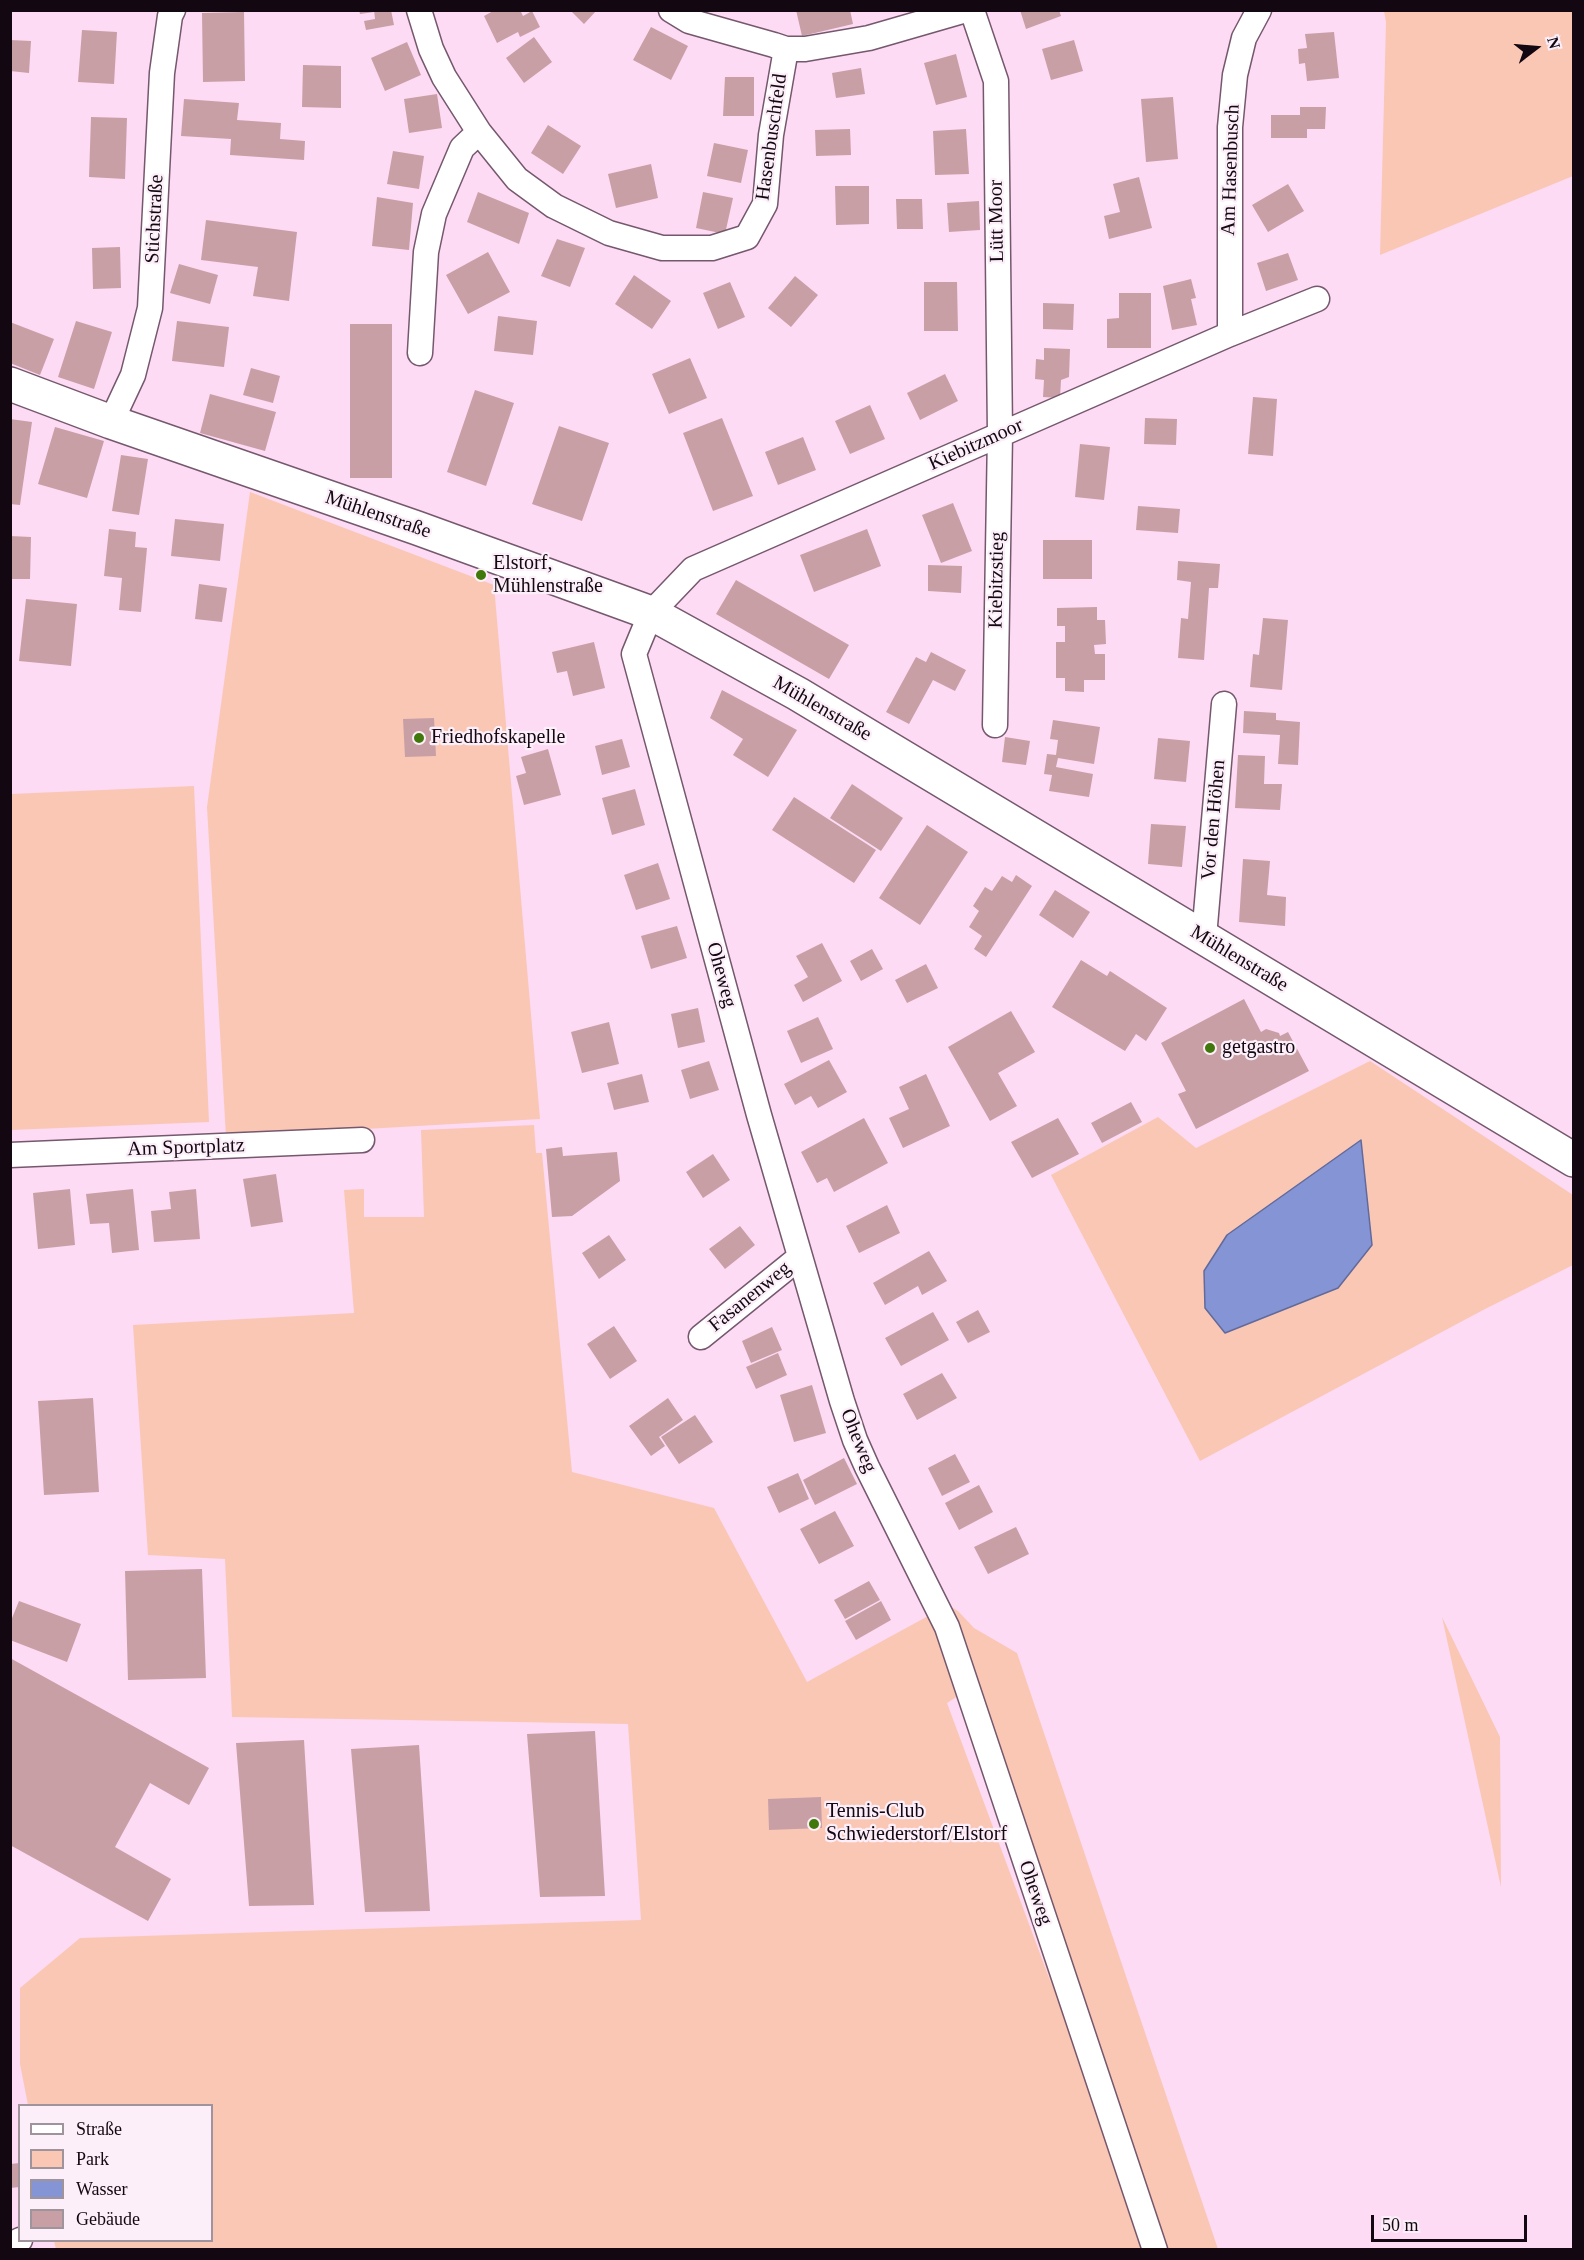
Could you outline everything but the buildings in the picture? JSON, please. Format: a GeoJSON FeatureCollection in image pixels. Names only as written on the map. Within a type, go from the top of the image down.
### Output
{"type":"FeatureCollection","features":[{"type":"Feature","properties":{"kind":"main road","name":"Mühlenstraße"},"geometry":{"type":"LineString","coordinates":[[10,384],[111,422],[417,528],[651,614],[798,694],[1574,1160]]}},
{"type":"Feature","properties":{"kind":"street","name":"Stichstraße"},"geometry":{"type":"LineString","coordinates":[[111,422],[132,375],[150,308],[162,73],[170,16],[173,10]]}},
{"type":"Feature","properties":{"kind":"street","name":"Hasenbuschfeld"},"geometry":{"type":"LineString","coordinates":[[419,10],[431,49],[444,77],[479,132],[517,179],[554,206],[609,233],[662,248],[712,248],[747,237],[765,204],[771,135],[786,49]]}},
{"type":"Feature","properties":{"kind":"street","name":"Hasenbuschfeld"},"geometry":{"type":"LineString","coordinates":[[671,10],[689,21],[786,49],[804,49],[869,38],[966,10]]}},
{"type":"Feature","properties":{"kind":"street","name":"Lütt Moor"},"geometry":{"type":"LineString","coordinates":[[972,10],[996,81],[1000,434]]}},
{"type":"Feature","properties":{"kind":"street","name":"Am Hasenbusch"},"geometry":{"type":"LineString","coordinates":[[1230,334],[1230,128],[1235,75],[1244,38],[1259,10]]}},
{"type":"Feature","properties":{"kind":"street"},"geometry":{"type":"LineString","coordinates":[[420,353],[426,252],[434,214],[462,148],[479,132]]}},
{"type":"Feature","properties":{"kind":"street","name":"Kiebitzmoor"},"geometry":{"type":"LineString","coordinates":[[651,614],[693,569],[1230,334],[1317,299]]}},
{"type":"Feature","properties":{"kind":"street","name":"Kiebitzstieg"},"geometry":{"type":"LineString","coordinates":[[995,725],[1000,434]]}},
{"type":"Feature","properties":{"kind":"street","name":"Oheweg"},"geometry":{"type":"LineString","coordinates":[[651,614],[634,654],[759,1115],[855,1440],[947,1627],[1155,2250]]}},
{"type":"Feature","properties":{"kind":"street","name":"Vor den Höhen"},"geometry":{"type":"LineString","coordinates":[[1204,937],[1224,704]]}},
{"type":"Feature","properties":{"kind":"street","name":"Am Sportplatz"},"geometry":{"type":"LineString","coordinates":[[10,1155],[362,1140]]}},
{"type":"Feature","properties":{"kind":"street","name":"Fasanenweg"},"geometry":{"type":"LineString","coordinates":[[701,1337],[800,1257]]}},
{"type":"Feature","properties":{"kind":"green space"},"geometry":{"type":"Polygon","coordinates":[[[1384,11],[1573,11],[1573,176],[1380,255],[1386,22],[1384,11]]]}},
{"type":"Feature","properties":{"kind":"green space"},"geometry":{"type":"Polygon","coordinates":[[[250,492],[494,585],[540,1119],[226,1137],[207,807],[250,492]]]}},
{"type":"Feature","properties":{"kind":"green space"},"geometry":{"type":"Polygon","coordinates":[[[194,786],[209,1122],[11,1130],[11,794],[194,786]]]}},
{"type":"Feature","properties":{"kind":"green space"},"geometry":{"type":"Polygon","coordinates":[[[1370,1061],[1573,1195],[1573,1265],[1485,1309],[1200,1461],[1051,1175],[1158,1117],[1196,1148],[1370,1061]]]}},
{"type":"Feature","properties":{"kind":"green space"},"geometry":{"type":"Polygon","coordinates":[[[534,1125],[536,1153],[542,1153],[572,1472],[714,1508],[807,1682],[930,1615],[958,1696],[947,1703],[1052,1986],[924,1579],[974,1628],[1017,1653],[1218,2249],[56,2249],[54,2242],[213,2242],[213,2104],[28,2104],[20,2064],[20,1988],[80,1938],[641,1920],[628,1724],[232,1717],[225,1559],[148,1555],[133,1325],[354,1313],[344,1190],[364,1189],[364,1217],[424,1217],[421,1130],[534,1125]]]}},
{"type":"Feature","properties":{"kind":"green space"},"geometry":{"type":"Polygon","coordinates":[[[1442,1617],[1500,1737],[1501,1887],[1442,1617]]]}},
{"type":"Feature","properties":{"kind":"water"},"geometry":{"type":"Polygon","coordinates":[[[1361,1140],[1372,1245],[1338,1288],[1225,1333],[1205,1308],[1204,1271],[1227,1235],[1361,1140]]]}},
{"type":"Feature","properties":{"kind":"place","name":"Elstorf, Mühlenstraße"},"geometry":{"type":"Point","coordinates":[481,575]}},
{"type":"Feature","properties":{"kind":"place","name":"Friedhofskapelle"},"geometry":{"type":"Point","coordinates":[419,738]}},
{"type":"Feature","properties":{"kind":"place","name":"getgastro"},"geometry":{"type":"Point","coordinates":[1210,1048]}},
{"type":"Feature","properties":{"kind":"place","name":"Tennis-Club Schwiederstorf/Elstorf"},"geometry":{"type":"Point","coordinates":[814,1824]}}]}
